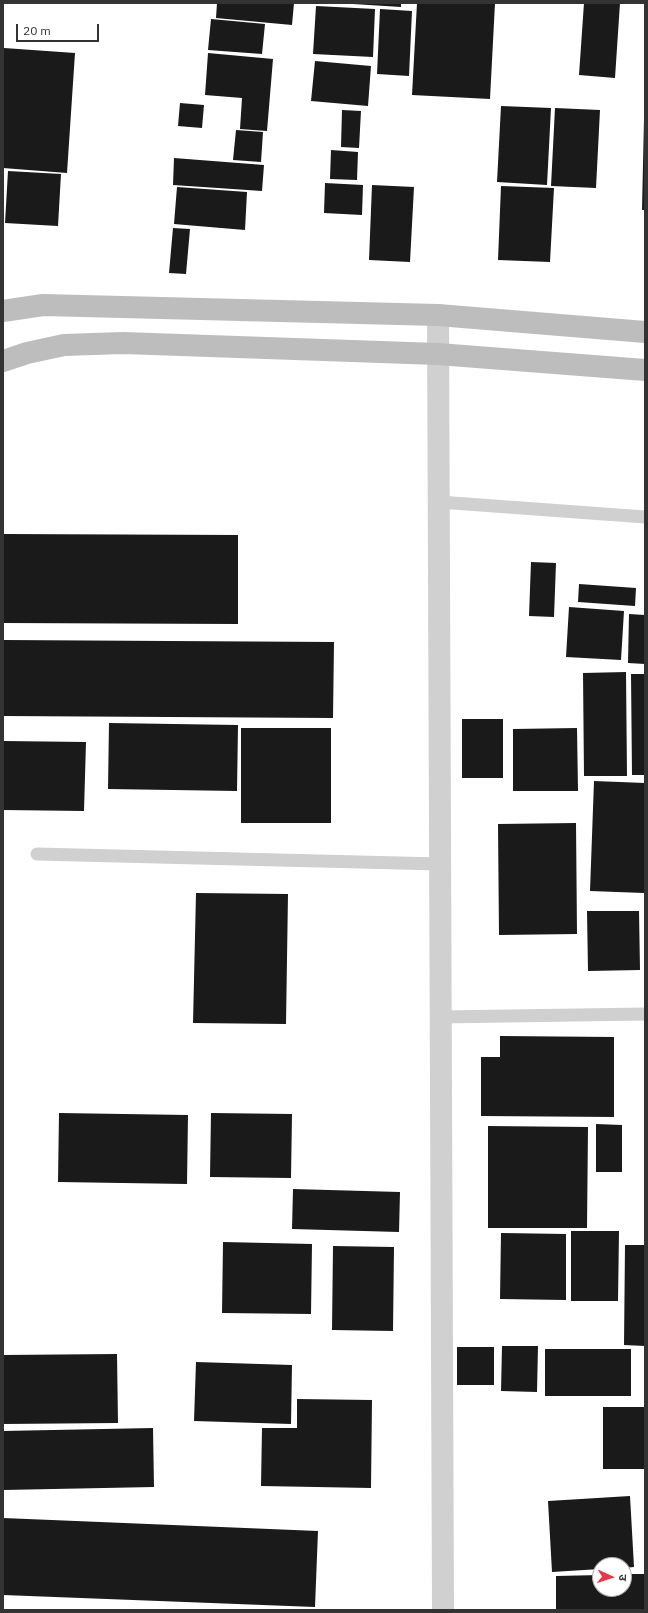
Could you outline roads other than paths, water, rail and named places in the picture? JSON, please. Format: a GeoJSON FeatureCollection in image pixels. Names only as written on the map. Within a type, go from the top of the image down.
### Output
{"type":"FeatureCollection","features":[{"type":"Feature","properties":{"kind":"street"},"geometry":{"type":"LineString","coordinates":[[3,311],[43,305],[438,315],[645,332]]}},
{"type":"Feature","properties":{"kind":"street"},"geometry":{"type":"LineString","coordinates":[[438,315],[443,1610]]}},
{"type":"Feature","properties":{"kind":"street"},"geometry":{"type":"LineString","coordinates":[[3,361],[26,353],[64,345],[123,343],[438,354],[645,370]]}},
{"type":"Feature","properties":{"kind":"lane"},"geometry":{"type":"LineString","coordinates":[[439,502],[645,517]]}},
{"type":"Feature","properties":{"kind":"lane"},"geometry":{"type":"LineString","coordinates":[[37,854],[440,864]]}},
{"type":"Feature","properties":{"kind":"lane"},"geometry":{"type":"LineString","coordinates":[[440,1017],[645,1014]]}}]}
